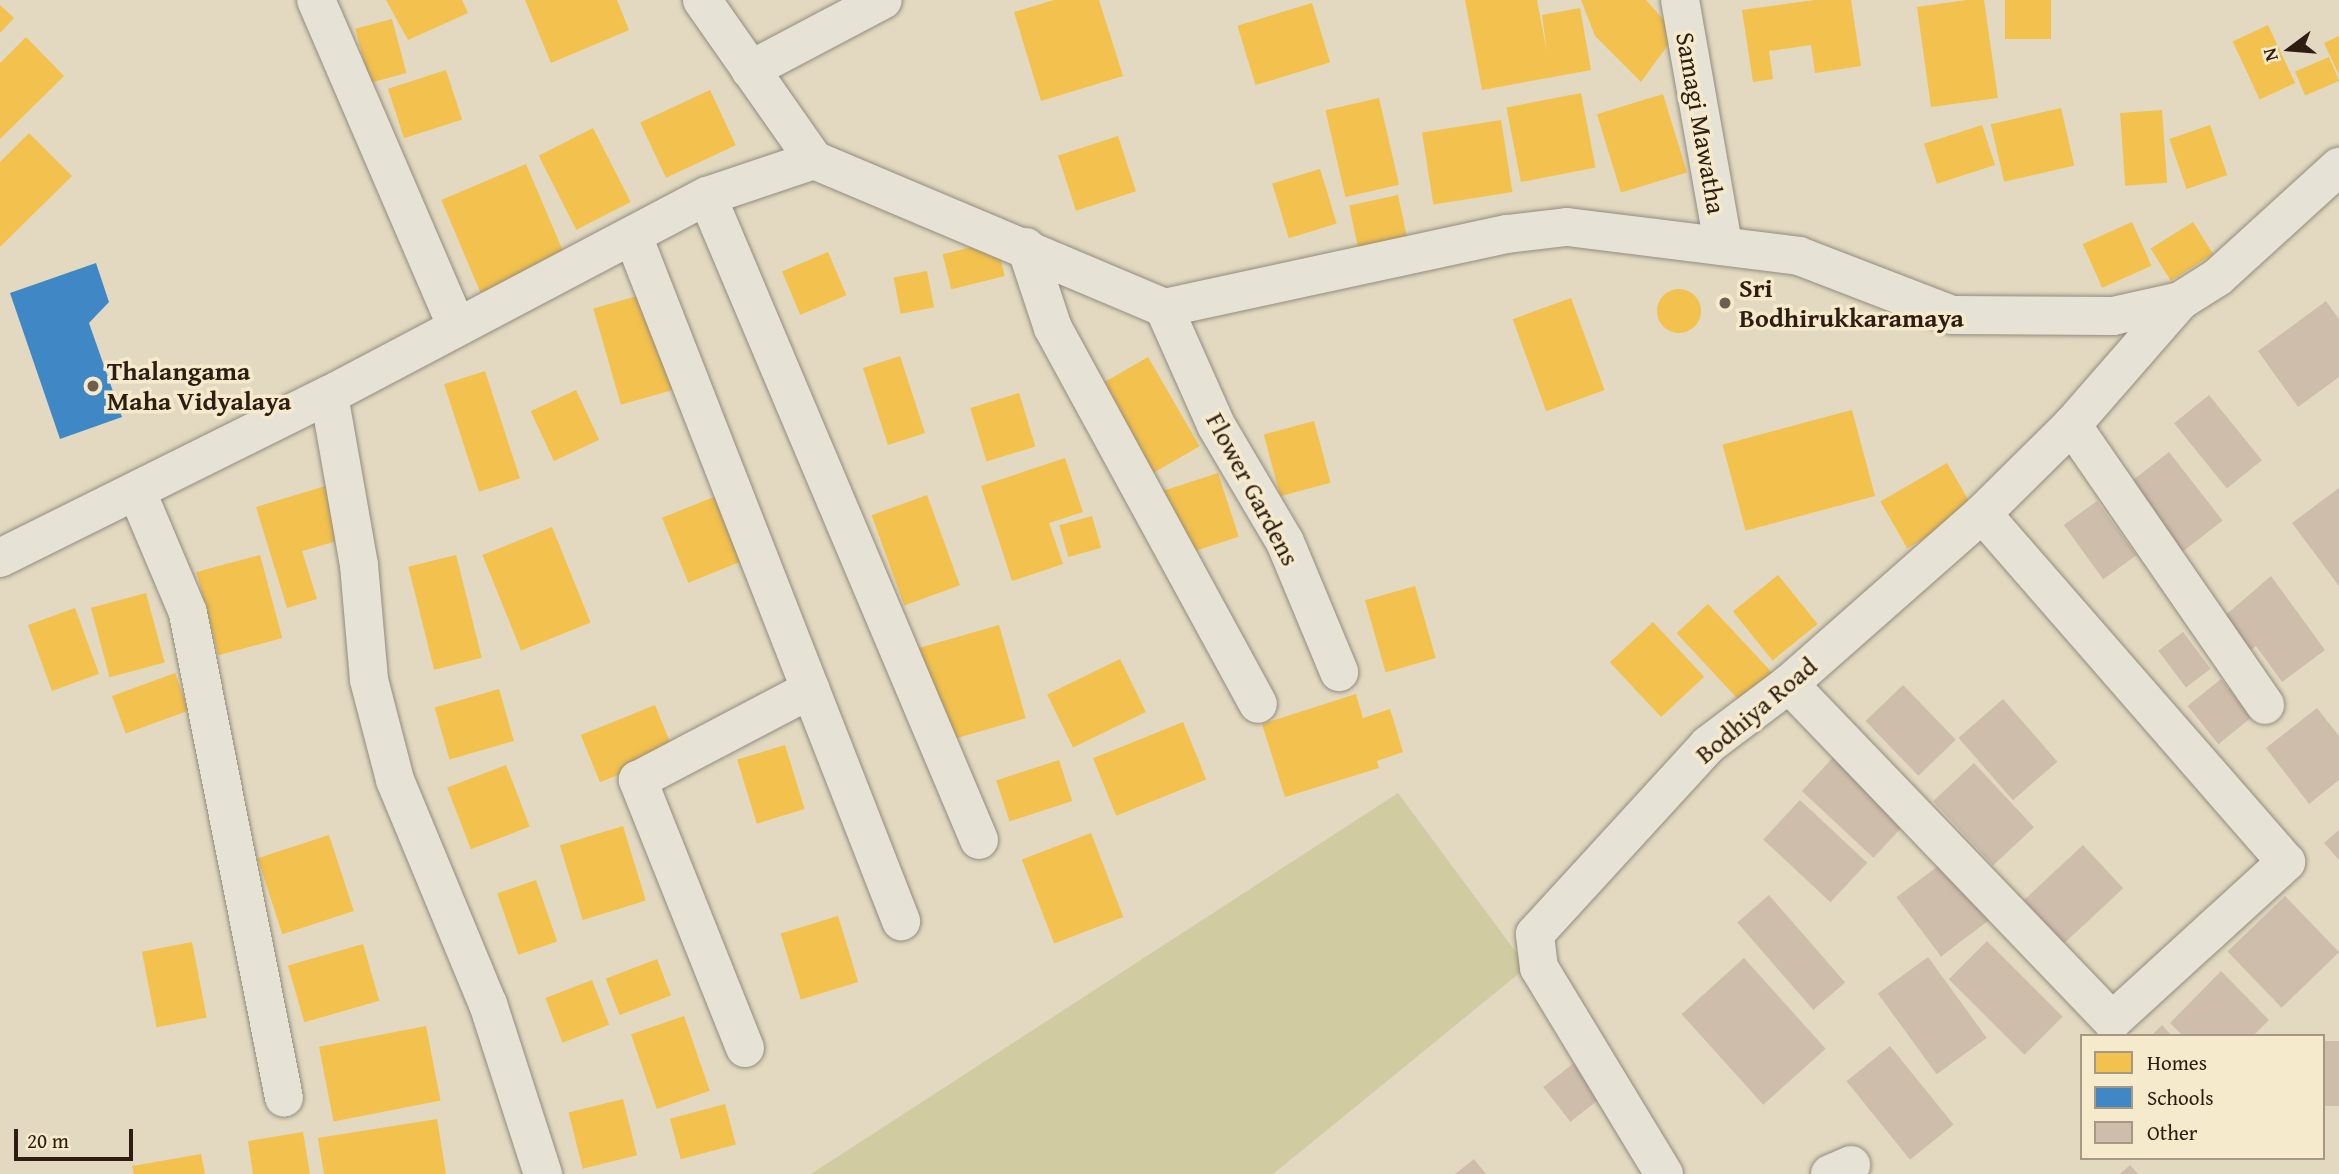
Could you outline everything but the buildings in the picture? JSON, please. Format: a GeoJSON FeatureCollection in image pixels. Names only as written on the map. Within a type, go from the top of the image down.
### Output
{"type":"FeatureCollection","features":[{"type":"Feature","properties":{"kind":"street"},"geometry":{"type":"LineString","coordinates":[[316,0],[456,325]]}},
{"type":"Feature","properties":{"kind":"street"},"geometry":{"type":"LineString","coordinates":[[702,0],[814,160],[1026,247],[1164,308],[1507,234],[1567,227],[1799,256],[1952,315],[2113,316],[2180,302],[2218,277],[2339,167]]}},
{"type":"Feature","properties":{"kind":"street"},"geometry":{"type":"LineString","coordinates":[[750,70],[883,0]]}},
{"type":"Feature","properties":{"kind":"street","name":"Samagi Mawatha"},"geometry":{"type":"LineString","coordinates":[[1680,0],[1723,246]]}},
{"type":"Feature","properties":{"kind":"street"},"geometry":{"type":"LineString","coordinates":[[0,558],[328,395],[456,325],[707,196],[814,160]]}},
{"type":"Feature","properties":{"kind":"street"},"geometry":{"type":"LineString","coordinates":[[707,196],[979,840]]}},
{"type":"Feature","properties":{"kind":"street"},"geometry":{"type":"LineString","coordinates":[[633,236],[901,921]]}},
{"type":"Feature","properties":{"kind":"street"},"geometry":{"type":"LineString","coordinates":[[1026,247],[1053,328],[1258,704]]}},
{"type":"Feature","properties":{"kind":"street","name":"Bodhiya Road"},"geometry":{"type":"LineString","coordinates":[[1664,1174],[1539,968],[1535,934],[1708,745],[1789,684],[1982,514],[2072,425],[2180,302]]}},
{"type":"Feature","properties":{"kind":"street","name":"Flower Gardens"},"geometry":{"type":"LineString","coordinates":[[1164,308],[1216,425],[1285,542],[1339,671]]}},
{"type":"Feature","properties":{"kind":"street"},"geometry":{"type":"LineString","coordinates":[[328,395],[359,565],[369,680],[395,780],[488,1004],[543,1174]]}},
{"type":"Feature","properties":{"kind":"street"},"geometry":{"type":"LineString","coordinates":[[2072,425],[2264,705]]}},
{"type":"Feature","properties":{"kind":"street"},"geometry":{"type":"LineString","coordinates":[[137,492],[188,613],[284,1098]]}},
{"type":"Feature","properties":{"kind":"street"},"geometry":{"type":"LineString","coordinates":[[1789,684],[2112,1021],[2286,862],[1982,514]]}},
{"type":"Feature","properties":{"kind":"street"},"geometry":{"type":"LineString","coordinates":[[745,1048],[638,780],[811,689]]}},
{"type":"Feature","properties":{"kind":"shaded area"},"geometry":{"type":"Polygon","coordinates":[[[1398,793],[1527,967],[1273,1174],[811,1174],[1398,793]]]}},
{"type":"Feature","properties":{"kind":"place","name":"Sri Bodhirukkaramaya"},"geometry":{"type":"Point","coordinates":[1725,303]}},
{"type":"Feature","properties":{"kind":"place","name":"Thalangama Maha Vidyalaya"},"geometry":{"type":"Point","coordinates":[93,386]}}]}
